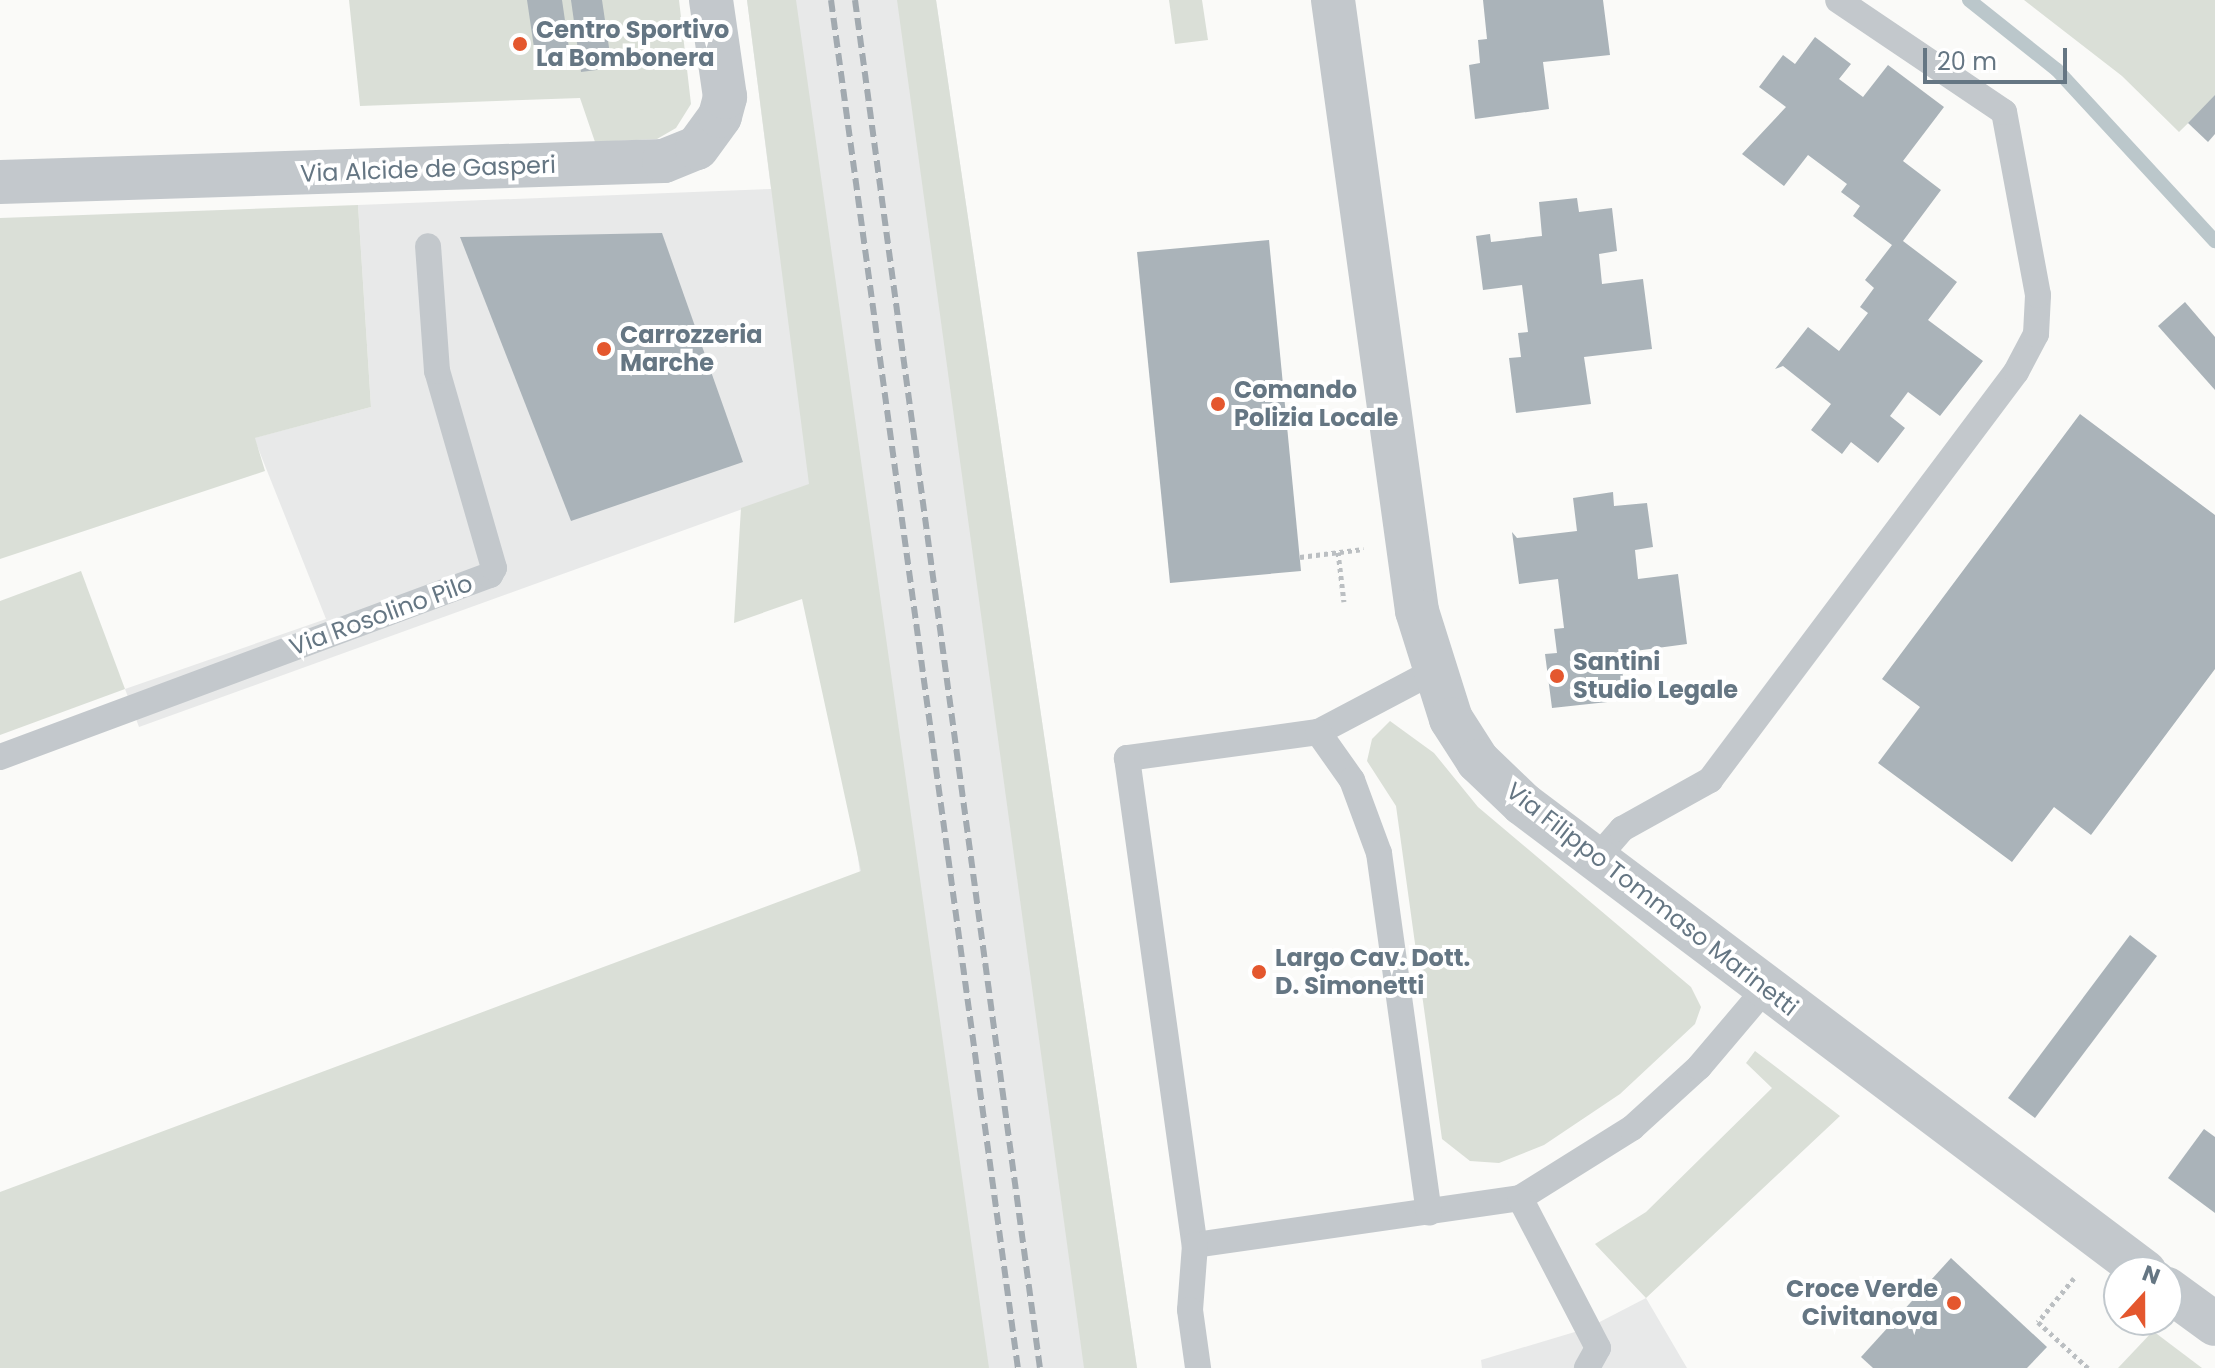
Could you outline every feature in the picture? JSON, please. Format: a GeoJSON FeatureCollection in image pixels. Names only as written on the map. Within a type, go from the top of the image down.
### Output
{"type":"FeatureCollection","features":[{"type":"Feature","properties":{"kind":"street","name":"Via Alcide de Gasperi"},"geometry":{"type":"LineString","coordinates":[[1,174],[664,161],[697,148],[720,116],[725,97],[711,0]]}},
{"type":"Feature","properties":{"kind":"street","name":"Via Filippo Tommaso Marinetti"},"geometry":{"type":"LineString","coordinates":[[1333,0],[1407,544],[1432,672],[1478,761],[1596,859],[2124,1256]]}},
{"type":"Feature","properties":{"kind":"street"},"geometry":{"type":"LineString","coordinates":[[2183,1301],[2215,1324]]}},
{"type":"Feature","properties":{"kind":"lane"},"geometry":{"type":"LineString","coordinates":[[1596,859],[1622,829],[1710,780],[2016,372],[2036,334],[2038,295],[2004,112],[1838,0]]}},
{"type":"Feature","properties":{"kind":"lane","name":"Via Rosolino Pilo"},"geometry":{"type":"LineString","coordinates":[[0,757],[490,575],[494,568],[437,371],[428,246]]}},
{"type":"Feature","properties":{"kind":"lane"},"geometry":{"type":"LineString","coordinates":[[1198,1368],[1190,1310],[1195,1245],[1127,758],[1318,732],[1432,672]]}},
{"type":"Feature","properties":{"kind":"lane"},"geometry":{"type":"LineString","coordinates":[[1318,732],[1352,780],[1379,853],[1429,1213]]}},
{"type":"Feature","properties":{"kind":"lane"},"geometry":{"type":"LineString","coordinates":[[1195,1245],[1520,1198],[1632,1128],[1699,1067],[1766,988]]}},
{"type":"Feature","properties":{"kind":"lane"},"geometry":{"type":"LineString","coordinates":[[1520,1198],[1598,1348],[1587,1368]]}},
{"type":"Feature","properties":{"kind":"path"},"geometry":{"type":"LineString","coordinates":[[1300,557],[1407,544]]}},
{"type":"Feature","properties":{"kind":"path"},"geometry":{"type":"LineString","coordinates":[[1338,552],[1344,602]]}},
{"type":"Feature","properties":{"kind":"path"},"geometry":{"type":"LineString","coordinates":[[2085,1265],[2038,1322],[2088,1368]]}},
{"type":"Feature","properties":{"kind":"shaded area","name":"Centro Sportivo La Bombonera"},"geometry":{"type":"Polygon","coordinates":[[[349,0],[679,0],[691,104],[676,128],[657,139],[595,142],[580,98],[360,106],[349,0]]]}},
{"type":"Feature","properties":{"kind":"shaded area"},"geometry":{"type":"Polygon","coordinates":[[[747,0],[936,0],[1137,1368],[925,1368],[809,485],[139,727],[125,689],[326,619],[254,438],[371,407],[358,205],[771,189],[747,0]]]}},
{"type":"Feature","properties":{"kind":"shaded area"},"geometry":{"type":"Polygon","coordinates":[[[747,0],[796,0],[989,1368],[0,1368],[0,1192],[861,871],[802,599],[734,623],[741,508],[809,484],[747,0]]]}},
{"type":"Feature","properties":{"kind":"shaded area"},"geometry":{"type":"Polygon","coordinates":[[[897,0],[936,0],[1137,1368],[1084,1368],[897,0]]]}},
{"type":"Feature","properties":{"kind":"shaded area"},"geometry":{"type":"Polygon","coordinates":[[[1169,0],[1202,0],[1208,40],[1175,44],[1169,0]]]}},
{"type":"Feature","properties":{"kind":"shaded area"},"geometry":{"type":"Polygon","coordinates":[[[2024,0],[2215,0],[2215,97],[2179,132],[2122,76],[2024,0]]]}},
{"type":"Feature","properties":{"kind":"shaded area"},"geometry":{"type":"Polygon","coordinates":[[[358,205],[371,407],[255,438],[265,471],[0,559],[0,218],[358,205]]]}},
{"type":"Feature","properties":{"kind":"shaded area"},"geometry":{"type":"Polygon","coordinates":[[[81,571],[125,689],[0,735],[0,601],[81,571]]]}},
{"type":"Feature","properties":{"kind":"shaded area"},"geometry":{"type":"Polygon","coordinates":[[[1390,721],[1434,753],[1478,807],[1691,987],[1701,1007],[1695,1024],[1620,1094],[1544,1145],[1499,1163],[1470,1161],[1442,1139],[1396,806],[1367,761],[1372,739],[1390,721]]]}},
{"type":"Feature","properties":{"kind":"shaded area"},"geometry":{"type":"Polygon","coordinates":[[[1755,1051],[1840,1116],[1646,1298],[1595,1244],[1646,1212],[1772,1088],[1746,1063],[1755,1051]]]}},
{"type":"Feature","properties":{"kind":"shaded area"},"geometry":{"type":"Polygon","coordinates":[[[1646,1298],[1687,1368],[1482,1368],[1481,1360],[1588,1328],[1646,1298]]]}},
{"type":"Feature","properties":{"kind":"shaded area"},"geometry":{"type":"Polygon","coordinates":[[[2148,1336],[2160,1336],[2202,1368],[2118,1368],[2148,1336]]]}},
{"type":"Feature","properties":{"kind":"building"},"geometry":{"type":"Polygon","coordinates":[[[527,0],[562,0],[570,55],[536,61],[527,0]]]}},
{"type":"Feature","properties":{"kind":"building"},"geometry":{"type":"Polygon","coordinates":[[[571,0],[602,0],[612,68],[581,72],[571,0]]]}},
{"type":"Feature","properties":{"kind":"building"},"geometry":{"type":"Polygon","coordinates":[[[1483,0],[1603,0],[1610,55],[1543,62],[1549,109],[1475,119],[1469,65],[1480,63],[1478,40],[1487,39],[1483,0]]]}},
{"type":"Feature","properties":{"kind":"building"},"geometry":{"type":"Polygon","coordinates":[[[1815,37],[1851,64],[1839,79],[1863,97],[1888,65],[1944,107],[1903,161],[1941,190],[1903,241],[1957,282],[1928,320],[1983,361],[1940,416],[1908,392],[1890,416],[1905,428],[1878,463],[1851,442],[1842,454],[1811,430],[1831,404],[1783,366],[1775,369],[1808,327],[1839,351],[1868,313],[1860,307],[1874,288],[1865,280],[1892,245],[1853,216],[1860,206],[1841,192],[1847,184],[1808,155],[1784,186],[1742,154],[1786,107],[1759,87],[1783,55],[1795,64],[1815,37]]]}},
{"type":"Feature","properties":{"kind":"building"},"geometry":{"type":"Polygon","coordinates":[[[2215,95],[2215,134],[2208,142],[2188,123],[2215,95]]]}},
{"type":"Feature","properties":{"kind":"building"},"geometry":{"type":"Polygon","coordinates":[[[1577,198],[1579,212],[1612,208],[1617,251],[1599,254],[1602,284],[1643,279],[1652,349],[1584,357],[1591,404],[1516,413],[1509,358],[1521,357],[1518,333],[1528,332],[1522,285],[1483,290],[1476,236],[1490,234],[1491,242],[1542,236],[1539,202],[1577,198]]]}},
{"type":"Feature","properties":{"kind":"building","name":"Carrozzeria Marche"},"geometry":{"type":"Polygon","coordinates":[[[662,233],[743,462],[571,521],[460,237],[662,233]]]}},
{"type":"Feature","properties":{"kind":"building","name":"Comando Polizia Locale"},"geometry":{"type":"Polygon","coordinates":[[[1269,240],[1301,571],[1170,583],[1137,252],[1269,240]]]}},
{"type":"Feature","properties":{"kind":"building"},"geometry":{"type":"Polygon","coordinates":[[[2185,302],[2215,337],[2215,390],[2158,326],[2185,302]]]}},
{"type":"Feature","properties":{"kind":"building"},"geometry":{"type":"Polygon","coordinates":[[[2080,414],[2215,515],[2215,669],[2091,835],[2054,807],[2012,862],[1878,763],[1920,707],[1882,679],[2080,414]]]}},
{"type":"Feature","properties":{"kind":"building"},"geometry":{"type":"Polygon","coordinates":[[[1613,492],[1614,506],[1647,503],[1653,547],[1635,550],[1638,579],[1678,574],[1687,644],[1620,653],[1626,700],[1552,708],[1545,654],[1557,653],[1554,629],[1564,628],[1558,579],[1519,584],[1512,532],[1517,538],[1577,531],[1573,498],[1613,492]]]}},
{"type":"Feature","properties":{"kind":"building"},"geometry":{"type":"Polygon","coordinates":[[[2130,935],[2157,956],[2035,1118],[2008,1098],[2130,935]]]}},
{"type":"Feature","properties":{"kind":"building"},"geometry":{"type":"Polygon","coordinates":[[[2204,1129],[2215,1137],[2215,1213],[2168,1178],[2204,1129]]]}},
{"type":"Feature","properties":{"kind":"building","name":"Croce Verde Civitanova"},"geometry":{"type":"Polygon","coordinates":[[[1951,1258],[2047,1347],[2027,1368],[1873,1368],[1861,1357],[1951,1258]]]}},
{"type":"Feature","properties":{"kind":"waterway"},"geometry":{"type":"LineString","coordinates":[[1969,0],[2057,70],[2215,241]]}},
{"type":"Feature","properties":{"kind":"railway"},"geometry":{"type":"LineString","coordinates":[[831,0],[1018,1368]]}},
{"type":"Feature","properties":{"kind":"railway"},"geometry":{"type":"LineString","coordinates":[[855,0],[1040,1368]]}},
{"type":"Feature","properties":{"kind":"place","name":"Centro Sportivo La Bombonera"},"geometry":{"type":"Point","coordinates":[520,44]}},
{"type":"Feature","properties":{"kind":"place","name":"Carrozzeria Marche"},"geometry":{"type":"Point","coordinates":[604,349]}},
{"type":"Feature","properties":{"kind":"place","name":"Comando Polizia Locale"},"geometry":{"type":"Point","coordinates":[1218,404]}},
{"type":"Feature","properties":{"kind":"place","name":"Santini Studio Legale"},"geometry":{"type":"Point","coordinates":[1557,676]}},
{"type":"Feature","properties":{"kind":"place","name":"Largo Cav. Dott. D. Simonetti"},"geometry":{"type":"Point","coordinates":[1259,972]}},
{"type":"Feature","properties":{"kind":"place","name":"Croce Verde Civitanova"},"geometry":{"type":"Point","coordinates":[1954,1303]}}]}
